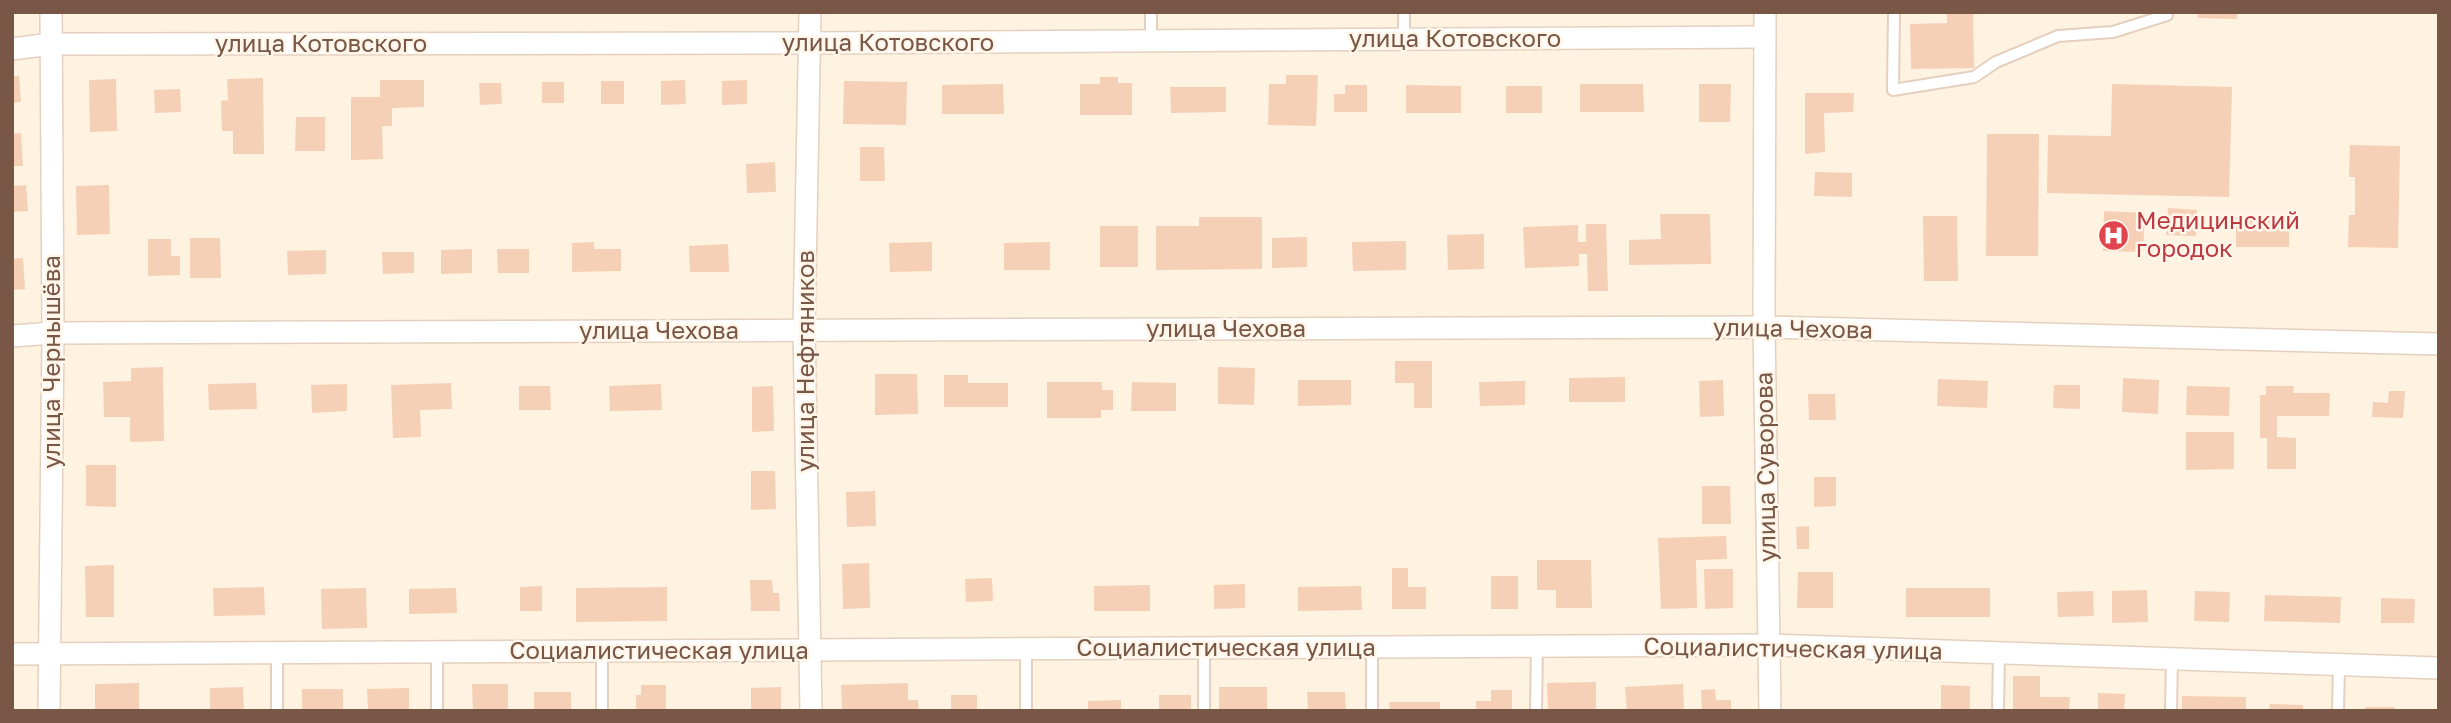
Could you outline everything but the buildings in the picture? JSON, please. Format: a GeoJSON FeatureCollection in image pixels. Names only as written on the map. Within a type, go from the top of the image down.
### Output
{"type":"FeatureCollection","features":[{"type":"Feature","properties":{"kind":"street","name":"улица Чернышёва"},"geometry":{"type":"LineString","coordinates":[[49,711],[53,333],[51,12]]}},
{"type":"Feature","properties":{"kind":"street","name":"улица Нефтяников"},"geometry":{"type":"LineString","coordinates":[[810,12],[803,330],[811,711]]}},
{"type":"Feature","properties":{"kind":"street","name":"улица Суворова"},"geometry":{"type":"LineString","coordinates":[[1765,12],[1764,327],[1770,711]]}},
{"type":"Feature","properties":{"kind":"street","name":"улица Котовского"},"geometry":{"type":"LineString","coordinates":[[12,49],[51,44],[1765,37]]}},
{"type":"Feature","properties":{"kind":"street","name":"улица Чехова"},"geometry":{"type":"LineString","coordinates":[[12,336],[53,333],[1764,327],[2439,344]]}},
{"type":"Feature","properties":{"kind":"street","name":"Социалистическая улица"},"geometry":{"type":"LineString","coordinates":[[12,654],[1769,645],[2439,668]]}},
{"type":"Feature","properties":{"kind":"lane"},"geometry":{"type":"LineString","coordinates":[[1151,12],[1151,41]]}},
{"type":"Feature","properties":{"kind":"lane"},"geometry":{"type":"LineString","coordinates":[[1404,12],[1404,39]]}},
{"type":"Feature","properties":{"kind":"lane"},"geometry":{"type":"LineString","coordinates":[[1894,12],[1894,90],[1974,77],[1996,62],[2058,36],[2113,32],[2167,15],[2167,12]]}},
{"type":"Feature","properties":{"kind":"lane"},"geometry":{"type":"LineString","coordinates":[[1536,711],[1537,646]]}},
{"type":"Feature","properties":{"kind":"lane"},"geometry":{"type":"LineString","coordinates":[[1372,647],[1372,711]]}},
{"type":"Feature","properties":{"kind":"lane"},"geometry":{"type":"LineString","coordinates":[[1204,648],[1204,711]]}},
{"type":"Feature","properties":{"kind":"lane"},"geometry":{"type":"LineString","coordinates":[[1026,649],[1026,711]]}},
{"type":"Feature","properties":{"kind":"lane"},"geometry":{"type":"LineString","coordinates":[[277,652],[277,711]]}},
{"type":"Feature","properties":{"kind":"lane"},"geometry":{"type":"LineString","coordinates":[[436,711],[437,652]]}},
{"type":"Feature","properties":{"kind":"lane"},"geometry":{"type":"LineString","coordinates":[[602,652],[602,711]]}},
{"type":"Feature","properties":{"kind":"lane"},"geometry":{"type":"LineString","coordinates":[[1998,711],[1999,653]]}},
{"type":"Feature","properties":{"kind":"lane"},"geometry":{"type":"LineString","coordinates":[[2171,711],[2172,659]]}},
{"type":"Feature","properties":{"kind":"lane"},"geometry":{"type":"LineString","coordinates":[[2338,711],[2339,665]]}},
{"type":"Feature","properties":{"kind":"place","name":"Медицинский городок"},"geometry":{"type":"Point","coordinates":[2113,235]}}]}
